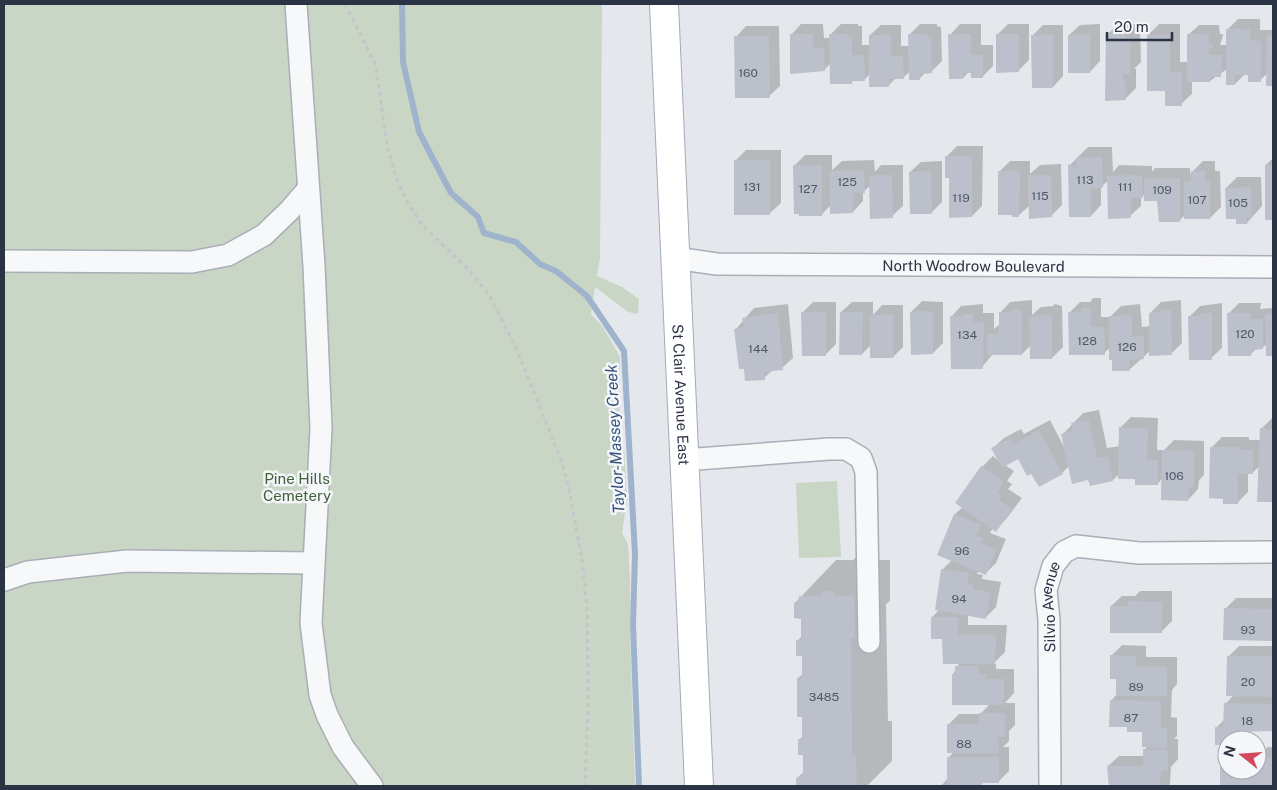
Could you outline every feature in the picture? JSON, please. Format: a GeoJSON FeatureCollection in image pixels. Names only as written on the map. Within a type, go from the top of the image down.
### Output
{"type":"FeatureCollection","features":[{"type":"Feature","properties":{"kind":"main road","name":"St Clair Avenue East"},"geometry":{"type":"LineString","coordinates":[[664,4],[699,786]]}},
{"type":"Feature","properties":{"kind":"street"},"geometry":{"type":"LineString","coordinates":[[296,4],[314,266],[321,428],[311,623],[320,695],[334,731],[372,786]]}},
{"type":"Feature","properties":{"kind":"street"},"geometry":{"type":"LineString","coordinates":[[4,261],[192,262],[228,255],[264,236],[308,189]]}},
{"type":"Feature","properties":{"kind":"street","name":"North Woodrow Boulevard"},"geometry":{"type":"LineString","coordinates":[[674,258],[717,264],[1273,267]]}},
{"type":"Feature","properties":{"kind":"street"},"geometry":{"type":"LineString","coordinates":[[684,460],[829,449],[846,449],[861,458],[866,472],[869,642]]}},
{"type":"Feature","properties":{"kind":"street","name":"Silvio Avenue"},"geometry":{"type":"LineString","coordinates":[[1050,786],[1049,620],[1046,590],[1053,566],[1064,552],[1076,546],[1140,553],[1273,552]]}},
{"type":"Feature","properties":{"kind":"street"},"geometry":{"type":"LineString","coordinates":[[4,580],[28,572],[127,561],[313,564]]}},
{"type":"Feature","properties":{"kind":"path"},"geometry":{"type":"LineString","coordinates":[[344,4],[376,63],[387,145],[397,180],[407,202],[422,225],[464,265],[488,293],[517,350],[561,460],[569,488],[583,566],[587,610],[588,706],[585,786]]}},
{"type":"Feature","properties":{"kind":"green space","name":"Pine Hills Cemetery"},"geometry":{"type":"Polygon","coordinates":[[[4,4],[602,4],[600,258],[597,276],[622,287],[639,299],[638,314],[628,312],[595,287],[591,314],[603,327],[620,357],[619,421],[624,447],[627,501],[622,533],[628,544],[630,578],[635,786],[4,786],[4,4]]]}},
{"type":"Feature","properties":{"kind":"green space"},"geometry":{"type":"Polygon","coordinates":[[[837,481],[841,557],[799,558],[796,483],[837,481]]]}},
{"type":"Feature","properties":{"kind":"building"},"geometry":{"type":"Polygon","coordinates":[[[1226,29],[1250,29],[1250,40],[1261,41],[1261,82],[1248,82],[1248,75],[1235,75],[1235,85],[1226,85],[1226,29]]]}},
{"type":"Feature","properties":{"kind":"building"},"geometry":{"type":"Polygon","coordinates":[[[1189,33],[1209,35],[1209,44],[1213,44],[1213,48],[1210,48],[1209,55],[1222,55],[1221,77],[1210,77],[1210,82],[1187,82],[1187,35],[1189,33]]]}},
{"type":"Feature","properties":{"kind":"building"},"geometry":{"type":"Polygon","coordinates":[[[790,34],[813,34],[813,48],[824,48],[825,71],[790,74],[790,34]]]}},
{"type":"Feature","properties":{"kind":"building"},"geometry":{"type":"Polygon","coordinates":[[[829,34],[848,34],[848,36],[852,36],[852,55],[864,55],[865,81],[852,81],[852,84],[830,84],[829,34]]]}},
{"type":"Feature","properties":{"kind":"building"},"geometry":{"type":"Polygon","coordinates":[[[908,34],[927,34],[927,37],[931,37],[932,73],[919,74],[920,80],[909,80],[908,34]]]}},
{"type":"Feature","properties":{"kind":"building"},"geometry":{"type":"Polygon","coordinates":[[[948,34],[971,34],[971,55],[983,55],[983,78],[971,78],[971,73],[963,73],[963,79],[949,79],[948,34]]]}},
{"type":"Feature","properties":{"kind":"building"},"geometry":{"type":"Polygon","coordinates":[[[996,34],[1019,34],[1019,72],[996,73],[996,34]]]}},
{"type":"Feature","properties":{"kind":"building"},"geometry":{"type":"Polygon","coordinates":[[[1090,34],[1090,73],[1068,73],[1068,35],[1090,34]]]}},
{"type":"Feature","properties":{"kind":"building"},"geometry":{"type":"Polygon","coordinates":[[[1106,34],[1126,34],[1126,37],[1130,38],[1130,74],[1123,74],[1126,100],[1105,101],[1106,34]]]}},
{"type":"Feature","properties":{"kind":"building"},"geometry":{"type":"Polygon","coordinates":[[[869,35],[891,35],[891,56],[903,56],[904,79],[889,79],[889,87],[869,87],[869,35]]]}},
{"type":"Feature","properties":{"kind":"building"},"geometry":{"type":"Polygon","coordinates":[[[1031,35],[1053,35],[1053,88],[1032,88],[1031,35]]]}},
{"type":"Feature","properties":{"kind":"building"},"geometry":{"type":"Polygon","coordinates":[[[1147,35],[1170,35],[1170,72],[1182,72],[1182,106],[1165,106],[1165,91],[1147,91],[1147,35]]]}},
{"type":"Feature","properties":{"kind":"building"},"geometry":{"type":"Polygon","coordinates":[[[1267,35],[1273,35],[1273,86],[1266,86],[1267,35]]]}},
{"type":"Feature","properties":{"kind":"building"},"geometry":{"type":"Polygon","coordinates":[[[734,36],[769,36],[770,98],[735,98],[734,36]]]}},
{"type":"Feature","properties":{"kind":"building"},"geometry":{"type":"Polygon","coordinates":[[[945,156],[972,156],[972,217],[949,218],[949,178],[945,178],[945,156]]]}},
{"type":"Feature","properties":{"kind":"building"},"geometry":{"type":"Polygon","coordinates":[[[1102,157],[1103,188],[1091,188],[1091,217],[1069,217],[1068,164],[1076,168],[1076,158],[1102,157]]]}},
{"type":"Feature","properties":{"kind":"building"},"geometry":{"type":"Polygon","coordinates":[[[734,160],[770,160],[770,215],[734,215],[734,160]]]}},
{"type":"Feature","properties":{"kind":"building"},"geometry":{"type":"Polygon","coordinates":[[[1273,164],[1273,220],[1265,220],[1265,165],[1273,164]]]}},
{"type":"Feature","properties":{"kind":"building"},"geometry":{"type":"Polygon","coordinates":[[[793,165],[822,165],[822,216],[799,216],[799,214],[794,214],[793,165]]]}},
{"type":"Feature","properties":{"kind":"building"},"geometry":{"type":"Polygon","coordinates":[[[864,170],[865,193],[853,193],[853,213],[830,214],[830,171],[864,170]]]}},
{"type":"Feature","properties":{"kind":"building"},"geometry":{"type":"Polygon","coordinates":[[[931,171],[932,214],[910,214],[909,172],[931,171]]]}},
{"type":"Feature","properties":{"kind":"building"},"geometry":{"type":"Polygon","coordinates":[[[998,171],[1020,171],[1019,217],[998,215],[998,171]]]}},
{"type":"Feature","properties":{"kind":"building"},"geometry":{"type":"Polygon","coordinates":[[[1191,171],[1205,171],[1205,181],[1210,181],[1210,219],[1184,219],[1184,181],[1191,181],[1191,171]]]}},
{"type":"Feature","properties":{"kind":"building"},"geometry":{"type":"Polygon","coordinates":[[[869,175],[892,175],[893,218],[870,219],[869,175]]]}},
{"type":"Feature","properties":{"kind":"building"},"geometry":{"type":"Polygon","coordinates":[[[1028,175],[1051,175],[1052,217],[1029,219],[1028,175]]]}},
{"type":"Feature","properties":{"kind":"building"},"geometry":{"type":"Polygon","coordinates":[[[1107,176],[1142,176],[1143,198],[1131,198],[1131,218],[1108,219],[1107,176]]]}},
{"type":"Feature","properties":{"kind":"building"},"geometry":{"type":"Polygon","coordinates":[[[1180,178],[1180,222],[1159,222],[1157,201],[1144,201],[1144,179],[1180,178]]]}},
{"type":"Feature","properties":{"kind":"building"},"geometry":{"type":"Polygon","coordinates":[[[1251,187],[1252,218],[1247,218],[1247,224],[1236,224],[1236,219],[1226,219],[1225,188],[1251,187]]]}},
{"type":"Feature","properties":{"kind":"building"},"geometry":{"type":"Polygon","coordinates":[[[1081,308],[1091,308],[1091,327],[1104,327],[1105,355],[1069,355],[1068,312],[1081,312],[1081,308]]]}},
{"type":"Feature","properties":{"kind":"building"},"geometry":{"type":"Polygon","coordinates":[[[1011,310],[1022,310],[1022,355],[987,355],[987,334],[999,334],[999,312],[1011,312],[1011,310]]]}},
{"type":"Feature","properties":{"kind":"building"},"geometry":{"type":"Polygon","coordinates":[[[1161,310],[1171,310],[1172,355],[1149,356],[1149,313],[1161,312],[1161,310]]]}},
{"type":"Feature","properties":{"kind":"building"},"geometry":{"type":"Polygon","coordinates":[[[801,312],[826,312],[826,356],[802,356],[801,312]]]}},
{"type":"Feature","properties":{"kind":"building"},"geometry":{"type":"Polygon","coordinates":[[[840,312],[863,312],[862,355],[839,355],[840,312]]]}},
{"type":"Feature","properties":{"kind":"building"},"geometry":{"type":"Polygon","coordinates":[[[910,312],[933,312],[933,354],[911,355],[910,312]]]}},
{"type":"Feature","properties":{"kind":"building"},"geometry":{"type":"Polygon","coordinates":[[[778,313],[783,370],[764,372],[765,380],[745,381],[744,369],[739,369],[734,329],[744,327],[742,318],[778,313]]]}},
{"type":"Feature","properties":{"kind":"building"},"geometry":{"type":"Polygon","coordinates":[[[1201,313],[1212,313],[1212,360],[1189,360],[1188,316],[1201,316],[1201,313]]]}},
{"type":"Feature","properties":{"kind":"building"},"geometry":{"type":"Polygon","coordinates":[[[1227,313],[1251,313],[1250,319],[1263,319],[1263,349],[1251,350],[1251,356],[1228,356],[1227,313]]]}},
{"type":"Feature","properties":{"kind":"building"},"geometry":{"type":"Polygon","coordinates":[[[963,314],[973,314],[973,323],[984,323],[983,369],[951,369],[950,316],[963,316],[963,314]]]}},
{"type":"Feature","properties":{"kind":"building"},"geometry":{"type":"Polygon","coordinates":[[[1043,314],[1052,316],[1052,359],[1030,359],[1029,317],[1043,316],[1043,314]]]}},
{"type":"Feature","properties":{"kind":"building"},"geometry":{"type":"Polygon","coordinates":[[[1123,314],[1132,316],[1132,337],[1144,336],[1144,359],[1129,360],[1130,371],[1112,371],[1112,360],[1109,360],[1109,316],[1123,316],[1123,314]]]}},
{"type":"Feature","properties":{"kind":"building"},"geometry":{"type":"Polygon","coordinates":[[[1265,314],[1273,314],[1273,356],[1266,356],[1265,314]]]}},
{"type":"Feature","properties":{"kind":"building"},"geometry":{"type":"Polygon","coordinates":[[[870,315],[893,315],[893,358],[870,358],[870,315]]]}},
{"type":"Feature","properties":{"kind":"building"},"geometry":{"type":"Polygon","coordinates":[[[1089,420],[1097,458],[1108,456],[1113,481],[1090,486],[1088,480],[1072,484],[1061,434],[1073,431],[1071,423],[1089,420]]]}},
{"type":"Feature","properties":{"kind":"building"},"geometry":{"type":"Polygon","coordinates":[[[1119,427],[1148,428],[1147,460],[1158,460],[1158,485],[1135,485],[1135,479],[1118,479],[1119,427]]]}},
{"type":"Feature","properties":{"kind":"building"},"geometry":{"type":"Polygon","coordinates":[[[1260,428],[1273,429],[1273,502],[1257,502],[1260,428]]]}},
{"type":"Feature","properties":{"kind":"building"},"geometry":{"type":"Polygon","coordinates":[[[1039,430],[1063,474],[1039,487],[1031,474],[1027,476],[1018,459],[1002,468],[991,448],[1010,438],[1013,444],[1039,430]]]}},
{"type":"Feature","properties":{"kind":"building"},"geometry":{"type":"Polygon","coordinates":[[[1210,447],[1239,447],[1239,450],[1253,450],[1253,474],[1238,474],[1238,504],[1223,504],[1223,499],[1209,498],[1210,447]]]}},
{"type":"Feature","properties":{"kind":"building"},"geometry":{"type":"Polygon","coordinates":[[[1162,450],[1194,451],[1194,487],[1189,487],[1188,501],[1161,500],[1162,450]]]}},
{"type":"Feature","properties":{"kind":"building"},"geometry":{"type":"Polygon","coordinates":[[[981,466],[1004,482],[997,492],[1002,495],[999,500],[1012,509],[996,532],[955,503],[981,466]]]}},
{"type":"Feature","properties":{"kind":"building"},"geometry":{"type":"Polygon","coordinates":[[[954,514],[981,525],[976,536],[983,538],[981,543],[996,550],[986,575],[937,555],[954,514]]]}},
{"type":"Feature","properties":{"kind":"building"},"geometry":{"type":"Polygon","coordinates":[[[941,569],[969,573],[967,584],[973,585],[973,589],[991,592],[986,619],[935,610],[941,569]]]}},
{"type":"Feature","properties":{"kind":"building"},"geometry":{"type":"Polygon","coordinates":[[[821,591],[835,591],[835,596],[854,595],[855,638],[851,638],[852,756],[856,756],[857,786],[796,786],[796,778],[803,776],[803,755],[798,755],[798,739],[802,739],[802,717],[797,717],[797,678],[802,678],[802,656],[796,656],[796,640],[801,640],[801,619],[794,618],[794,603],[798,603],[799,596],[821,596],[821,591]]]}},
{"type":"Feature","properties":{"kind":"building"},"geometry":{"type":"Polygon","coordinates":[[[1128,601],[1162,602],[1162,633],[1110,633],[1110,606],[1128,606],[1128,601]]]}},
{"type":"Feature","properties":{"kind":"building"},"geometry":{"type":"Polygon","coordinates":[[[1224,608],[1273,609],[1273,641],[1223,640],[1224,608]]]}},
{"type":"Feature","properties":{"kind":"building"},"geometry":{"type":"Polygon","coordinates":[[[931,617],[958,617],[958,635],[996,635],[995,664],[943,664],[942,639],[931,639],[931,617]]]}},
{"type":"Feature","properties":{"kind":"building"},"geometry":{"type":"Polygon","coordinates":[[[1110,655],[1136,656],[1136,667],[1167,667],[1167,696],[1116,696],[1116,679],[1110,679],[1110,655]]]}},
{"type":"Feature","properties":{"kind":"building"},"geometry":{"type":"Polygon","coordinates":[[[1227,656],[1273,656],[1273,697],[1226,696],[1227,656]]]}},
{"type":"Feature","properties":{"kind":"building"},"geometry":{"type":"Polygon","coordinates":[[[955,666],[978,666],[978,674],[986,674],[986,679],[1004,679],[1004,705],[952,705],[952,674],[955,674],[955,666]]]}},
{"type":"Feature","properties":{"kind":"building"},"geometry":{"type":"Polygon","coordinates":[[[1110,700],[1161,701],[1161,728],[1167,728],[1167,748],[1142,747],[1142,732],[1127,732],[1127,727],[1109,727],[1110,700]]]}},
{"type":"Feature","properties":{"kind":"building"},"geometry":{"type":"Polygon","coordinates":[[[1224,703],[1273,704],[1273,731],[1217,730],[1217,745],[1215,745],[1215,727],[1223,727],[1224,703]]]}},
{"type":"Feature","properties":{"kind":"building"},"geometry":{"type":"Polygon","coordinates":[[[979,713],[1005,713],[1005,737],[998,737],[999,753],[947,753],[947,724],[979,724],[979,713]]]}},
{"type":"Feature","properties":{"kind":"building"},"geometry":{"type":"Polygon","coordinates":[[[1143,749],[1168,750],[1168,771],[1161,771],[1160,786],[1109,786],[1107,766],[1143,766],[1143,749]]]}},
{"type":"Feature","properties":{"kind":"building"},"geometry":{"type":"Polygon","coordinates":[[[947,757],[999,757],[999,783],[981,783],[981,786],[947,786],[947,757]]]}},
{"type":"Feature","properties":{"kind":"building"},"geometry":{"type":"Polygon","coordinates":[[[1267,757],[1273,757],[1272,786],[1220,786],[1220,780],[1267,780],[1267,757]]]}},
{"type":"Feature","properties":{"kind":"waterway","name":"Taylor-Massey Creek"},"geometry":{"type":"LineString","coordinates":[[402,4],[403,62],[419,132],[451,193],[478,217],[484,233],[516,242],[540,264],[556,271],[587,296],[624,351],[635,554],[633,624],[639,786]]}}]}
